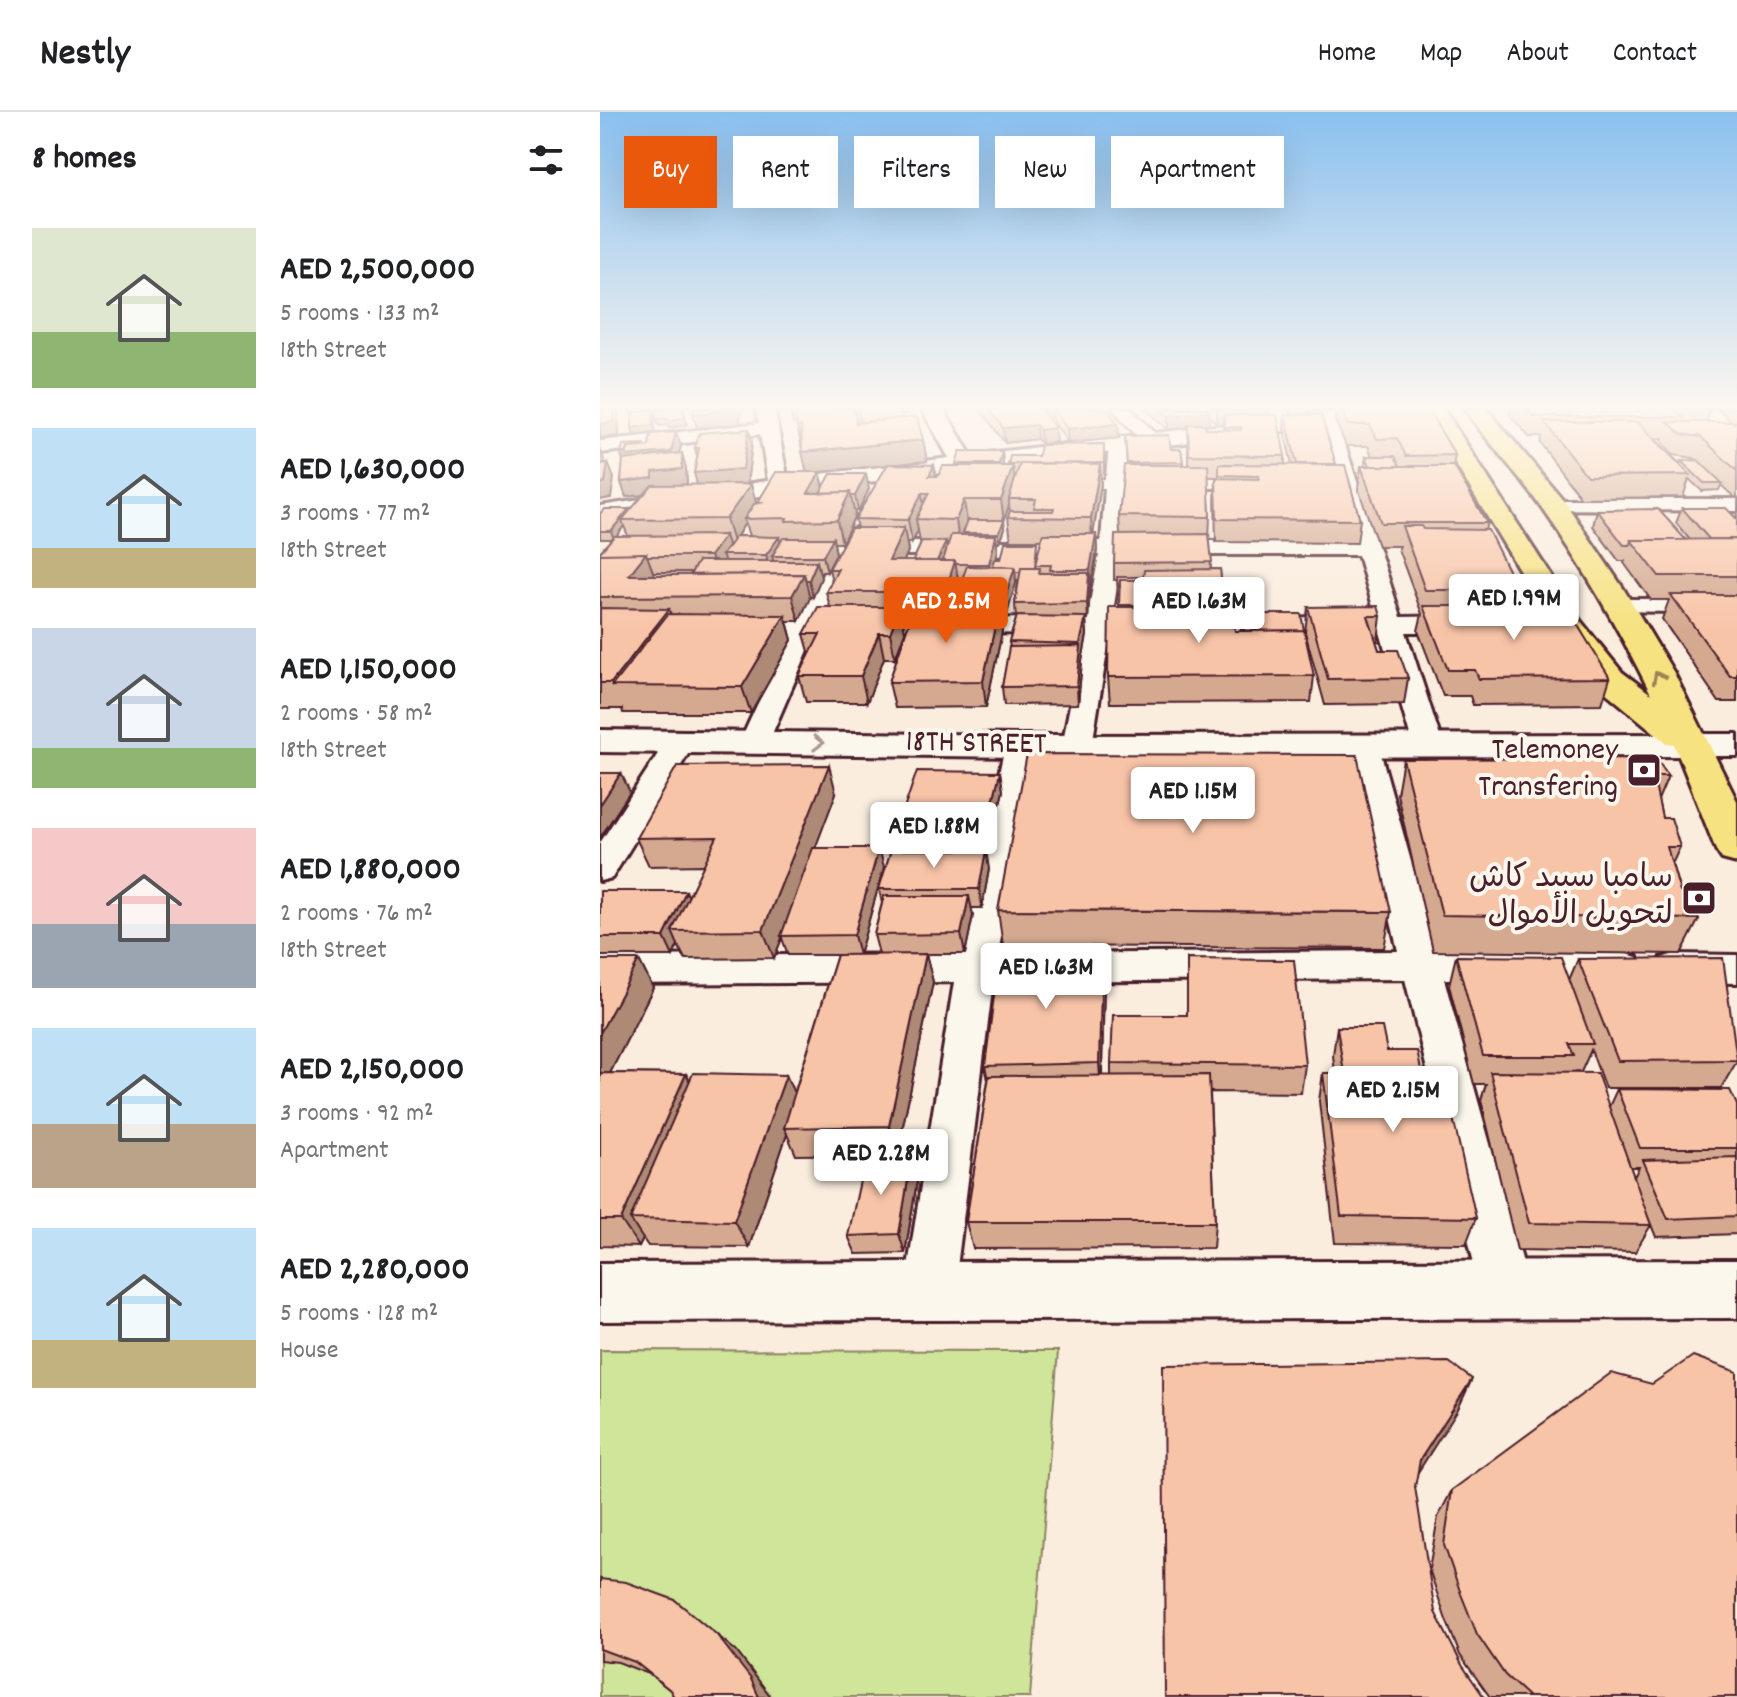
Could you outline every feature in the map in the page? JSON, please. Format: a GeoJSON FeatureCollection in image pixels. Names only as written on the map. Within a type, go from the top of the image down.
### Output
{"type":"FeatureCollection","features":[{"type":"Feature","properties":{"kind":"main road"},"geometry":{"type":"LineString","coordinates":[[1478,482],[1567,624],[1610,679],[1692,745]]}},
{"type":"Feature","properties":{"kind":"main road"},"geometry":{"type":"LineString","coordinates":[[1534,482],[1621,606],[1692,745],[1737,850]]}},
{"type":"Feature","properties":{"kind":"street"},"geometry":{"type":"LineString","coordinates":[[778,482],[779,486]]}},
{"type":"Feature","properties":{"kind":"street"},"geometry":{"type":"LineString","coordinates":[[755,742],[806,626],[849,548],[885,491],[909,482]]}},
{"type":"Feature","properties":{"kind":"street"},"geometry":{"type":"LineString","coordinates":[[1077,746],[1112,548],[1118,482]]}},
{"type":"Feature","properties":{"kind":"street"},"geometry":{"type":"LineString","coordinates":[[1199,482],[1286,483]]}},
{"type":"Feature","properties":{"kind":"street"},"geometry":{"type":"LineString","coordinates":[[1339,482],[1366,548],[1428,746]]}},
{"type":"Feature","properties":{"kind":"street"},"geometry":{"type":"LineString","coordinates":[[600,514],[779,486],[885,491],[981,483]]}},
{"type":"Feature","properties":{"kind":"street"},"geometry":{"type":"LineString","coordinates":[[1553,505],[1737,505]]}},
{"type":"Feature","properties":{"kind":"street"},"geometry":{"type":"LineString","coordinates":[[635,527],[654,507]]}},
{"type":"Feature","properties":{"kind":"street"},"geometry":{"type":"LineString","coordinates":[[771,548],[1366,548]]}},
{"type":"Feature","properties":{"kind":"street"},"geometry":{"type":"LineString","coordinates":[[1621,606],[1737,606]]}},
{"type":"Feature","properties":{"kind":"street"},"geometry":{"type":"LineString","coordinates":[[711,627],[1493,624]]}},
{"type":"Feature","properties":{"kind":"street"},"geometry":{"type":"LineString","coordinates":[[1538,624],[1567,624]]}},
{"type":"Feature","properties":{"kind":"street","name":"18TH STREET"},"geometry":{"type":"LineString","coordinates":[[600,741],[1020,746],[1737,745]]}},
{"type":"Feature","properties":{"kind":"street"},"geometry":{"type":"LineString","coordinates":[[600,870],[681,741]]}},
{"type":"Feature","properties":{"kind":"street"},"geometry":{"type":"LineString","coordinates":[[929,1291],[976,967],[1020,746]]}},
{"type":"Feature","properties":{"kind":"street"},"geometry":{"type":"LineString","coordinates":[[1364,747],[1505,1288]]}},
{"type":"Feature","properties":{"kind":"street"},"geometry":{"type":"LineString","coordinates":[[600,970],[1422,965],[1737,969]]}},
{"type":"Feature","properties":{"kind":"street"},"geometry":{"type":"LineString","coordinates":[[600,1292],[1737,1289]]}},
{"type":"Feature","properties":{"kind":"green space"},"geometry":{"type":"Polygon","coordinates":[[[600,1350],[1058,1351],[1030,1697],[600,1697],[600,1350]]]}},
{"type":"Feature","properties":{"kind":"building"},"geometry":{"type":"Polygon","coordinates":[[[770,482],[814,482],[808,493],[850,492],[837,520],[744,519],[754,504],[764,502],[758,502],[770,482]]]}},
{"type":"Feature","properties":{"kind":"building"},"geometry":{"type":"Polygon","coordinates":[[[826,482],[862,482],[855,496],[851,496],[850,492],[820,493],[826,482]]]}},
{"type":"Feature","properties":{"kind":"building"},"geometry":{"type":"Polygon","coordinates":[[[877,482],[1007,482],[1001,500],[964,500],[956,520],[916,519],[929,493],[922,493],[908,520],[855,519],[877,482]]]}},
{"type":"Feature","properties":{"kind":"building"},"geometry":{"type":"Polygon","coordinates":[[[1014,482],[1097,482],[1091,518],[1008,517],[1010,511],[1053,511],[1054,508],[1034,508],[1036,499],[1009,499],[1014,482]]]}},
{"type":"Feature","properties":{"kind":"building"},"geometry":{"type":"Polygon","coordinates":[[[1122,482],[1209,482],[1210,517],[1119,516],[1122,482]]]}},
{"type":"Feature","properties":{"kind":"building"},"geometry":{"type":"Polygon","coordinates":[[[1216,482],[1350,482],[1360,520],[1217,519],[1216,482]]]}},
{"type":"Feature","properties":{"kind":"building"},"geometry":{"type":"Polygon","coordinates":[[[1367,482],[1463,482],[1487,523],[1381,523],[1367,482]]]}},
{"type":"Feature","properties":{"kind":"building"},"geometry":{"type":"Polygon","coordinates":[[[751,484],[726,519],[622,520],[652,485],[751,484]]]}},
{"type":"Feature","properties":{"kind":"building"},"geometry":{"type":"Polygon","coordinates":[[[1682,508],[1726,508],[1737,519],[1737,539],[1709,539],[1682,508]]]}},
{"type":"Feature","properties":{"kind":"building"},"geometry":{"type":"Polygon","coordinates":[[[604,509],[629,509],[611,531],[600,531],[600,514],[604,509]]]}},
{"type":"Feature","properties":{"kind":"building"},"geometry":{"type":"Polygon","coordinates":[[[1658,509],[1686,540],[1631,540],[1630,545],[1624,545],[1597,510],[1658,509]]]}},
{"type":"Feature","properties":{"kind":"building"},"geometry":{"type":"Polygon","coordinates":[[[968,520],[1004,520],[999,533],[963,533],[968,520]]]}},
{"type":"Feature","properties":{"kind":"building"},"geometry":{"type":"Polygon","coordinates":[[[1402,526],[1488,530],[1512,578],[1484,578],[1490,590],[1425,590],[1402,526]]]}},
{"type":"Feature","properties":{"kind":"building"},"geometry":{"type":"Polygon","coordinates":[[[851,528],[904,528],[889,561],[955,561],[945,592],[826,592],[838,569],[829,569],[851,528]]]}},
{"type":"Feature","properties":{"kind":"building"},"geometry":{"type":"Polygon","coordinates":[[[1043,534],[1096,534],[1090,570],[1050,570],[1051,565],[1035,565],[1043,534]]]}},
{"type":"Feature","properties":{"kind":"building"},"geometry":{"type":"Polygon","coordinates":[[[1209,534],[1212,562],[1114,563],[1115,535],[1209,534]]]}},
{"type":"Feature","properties":{"kind":"building"},"geometry":{"type":"Polygon","coordinates":[[[725,535],[710,556],[600,554],[614,536],[725,535]]]}},
{"type":"Feature","properties":{"kind":"building"},"geometry":{"type":"Polygon","coordinates":[[[951,535],[996,535],[989,564],[943,561],[951,535]]]}},
{"type":"Feature","properties":{"kind":"building"},"geometry":{"type":"Polygon","coordinates":[[[736,536],[779,537],[766,555],[722,555],[736,536]]]}},
{"type":"Feature","properties":{"kind":"building"},"geometry":{"type":"Polygon","coordinates":[[[783,538],[833,538],[823,556],[772,556],[783,538]]]}},
{"type":"Feature","properties":{"kind":"building"},"geometry":{"type":"Polygon","coordinates":[[[1737,539],[1737,576],[1659,576],[1631,540],[1737,539]]]}},
{"type":"Feature","properties":{"kind":"building"},"geometry":{"type":"Polygon","coordinates":[[[922,541],[946,542],[937,561],[913,561],[922,541]]]}},
{"type":"Feature","properties":{"kind":"building"},"geometry":{"type":"Polygon","coordinates":[[[1005,542],[1037,542],[1035,568],[1021,568],[1020,572],[1015,572],[1015,567],[993,566],[995,559],[1001,559],[1005,542]]]}},
{"type":"Feature","properties":{"kind":"building"},"geometry":{"type":"Polygon","coordinates":[[[646,553],[629,575],[804,574],[792,596],[600,597],[600,554],[646,553]]]}},
{"type":"Feature","properties":{"kind":"building"},"geometry":{"type":"Polygon","coordinates":[[[698,561],[817,561],[809,580],[806,580],[804,574],[690,575],[698,561]]]}},
{"type":"Feature","properties":{"kind":"building"},"geometry":{"type":"Polygon","coordinates":[[[967,566],[1015,567],[1003,604],[953,603],[967,566]]]}},
{"type":"Feature","properties":{"kind":"building"},"geometry":{"type":"Polygon","coordinates":[[[1021,568],[1040,568],[1039,573],[1089,573],[1087,603],[1015,604],[1021,568]]]}},
{"type":"Feature","properties":{"kind":"building"},"geometry":{"type":"Polygon","coordinates":[[[1220,569],[1224,605],[1119,605],[1120,580],[1143,580],[1144,570],[1220,569]]]}},
{"type":"Feature","properties":{"kind":"building"},"geometry":{"type":"Polygon","coordinates":[[[1117,577],[1142,577],[1142,580],[1120,580],[1118,587],[1117,577]]]}},
{"type":"Feature","properties":{"kind":"building"},"geometry":{"type":"Polygon","coordinates":[[[1671,595],[1735,595],[1737,676],[1730,676],[1671,595]]]}},
{"type":"Feature","properties":{"kind":"building"},"geometry":{"type":"Polygon","coordinates":[[[1378,606],[1381,616],[1368,616],[1379,650],[1398,650],[1408,678],[1328,679],[1308,607],[1378,606]]]}},
{"type":"Feature","properties":{"kind":"building"},"geometry":{"type":"Polygon","coordinates":[[[1423,606],[1566,606],[1610,678],[1479,679],[1475,670],[1448,670],[1423,606]]]}},
{"type":"Feature","properties":{"kind":"building"},"geometry":{"type":"Polygon","coordinates":[[[818,607],[900,607],[890,633],[879,633],[861,676],[799,676],[820,634],[804,634],[818,607]]]}},
{"type":"Feature","properties":{"kind":"building"},"geometry":{"type":"Polygon","coordinates":[[[1109,607],[1232,607],[1235,631],[1304,630],[1314,676],[1108,677],[1109,607]]]}},
{"type":"Feature","properties":{"kind":"building"},"geometry":{"type":"Polygon","coordinates":[[[600,608],[669,609],[611,683],[600,683],[600,608]]]}},
{"type":"Feature","properties":{"kind":"building"},"geometry":{"type":"Polygon","coordinates":[[[914,608],[999,608],[983,681],[889,682],[914,608]]]}},
{"type":"Feature","properties":{"kind":"building"},"geometry":{"type":"Polygon","coordinates":[[[668,614],[785,615],[742,687],[612,686],[668,614]]]}},
{"type":"Feature","properties":{"kind":"building"},"geometry":{"type":"Polygon","coordinates":[[[1242,614],[1301,614],[1304,630],[1244,631],[1242,614]]]}},
{"type":"Feature","properties":{"kind":"building"},"geometry":{"type":"Polygon","coordinates":[[[1017,616],[1086,617],[1080,644],[1009,642],[1017,616]]]}},
{"type":"Feature","properties":{"kind":"building"},"geometry":{"type":"Polygon","coordinates":[[[1081,646],[1077,686],[1002,687],[1009,647],[1081,646]]]}},
{"type":"Feature","properties":{"kind":"building"},"geometry":{"type":"Polygon","coordinates":[[[1027,754],[1357,755],[1391,912],[998,910],[1027,754]]]}},
{"type":"Feature","properties":{"kind":"building"},"geometry":{"type":"Polygon","coordinates":[[[1656,758],[1668,776],[1653,776],[1662,818],[1671,818],[1680,847],[1667,847],[1680,892],[1690,893],[1699,919],[1442,915],[1403,759],[1656,758]]]}},
{"type":"Feature","properties":{"kind":"building"},"geometry":{"type":"Polygon","coordinates":[[[829,765],[763,930],[672,931],[717,837],[636,838],[677,766],[829,765]]]}},
{"type":"Feature","properties":{"kind":"building"},"geometry":{"type":"Polygon","coordinates":[[[917,771],[1000,772],[991,810],[904,809],[917,771]]]}},
{"type":"Feature","properties":{"kind":"building"},"geometry":{"type":"Polygon","coordinates":[[[600,773],[621,773],[600,805],[600,773]]]}},
{"type":"Feature","properties":{"kind":"building"},"geometry":{"type":"Polygon","coordinates":[[[971,813],[965,843],[895,843],[903,814],[971,813]]]}},
{"type":"Feature","properties":{"kind":"building"},"geometry":{"type":"Polygon","coordinates":[[[813,848],[879,848],[854,935],[781,936],[813,848]]]}},
{"type":"Feature","properties":{"kind":"building"},"geometry":{"type":"Polygon","coordinates":[[[891,850],[986,850],[979,889],[879,889],[891,850]]]}},
{"type":"Feature","properties":{"kind":"building"},"geometry":{"type":"Polygon","coordinates":[[[600,891],[686,891],[664,937],[600,937],[600,891]]]}},
{"type":"Feature","properties":{"kind":"building"},"geometry":{"type":"Polygon","coordinates":[[[884,896],[969,896],[961,934],[874,935],[884,896]]]}},
{"type":"Feature","properties":{"kind":"building"},"geometry":{"type":"Polygon","coordinates":[[[926,954],[889,1126],[784,1128],[837,955],[926,954]]]}},
{"type":"Feature","properties":{"kind":"building"},"geometry":{"type":"Polygon","coordinates":[[[1102,955],[1099,1063],[985,1066],[999,957],[1102,955]]]}},
{"type":"Feature","properties":{"kind":"building"},"geometry":{"type":"Polygon","coordinates":[[[1456,956],[1561,957],[1593,1044],[1569,1044],[1574,1056],[1483,1056],[1456,956]]]}},
{"type":"Feature","properties":{"kind":"building"},"geometry":{"type":"Polygon","coordinates":[[[1723,958],[1737,1060],[1618,1061],[1578,959],[1723,958]]]}},
{"type":"Feature","properties":{"kind":"building"},"geometry":{"type":"Polygon","coordinates":[[[1187,959],[1294,960],[1305,1065],[1111,1063],[1113,1015],[1187,1015],[1187,959]]]}},
{"type":"Feature","properties":{"kind":"building"},"geometry":{"type":"Polygon","coordinates":[[[600,960],[639,960],[600,1033],[600,960]]]}},
{"type":"Feature","properties":{"kind":"building"},"geometry":{"type":"Polygon","coordinates":[[[1337,1027],[1382,1027],[1387,1051],[1417,1051],[1422,1074],[1443,1074],[1476,1218],[1341,1216],[1323,1073],[1344,1073],[1337,1027]]]}},
{"type":"Feature","properties":{"kind":"building"},"geometry":{"type":"Polygon","coordinates":[[[1490,1072],[1597,1073],[1651,1225],[1529,1223],[1490,1072]]]}},
{"type":"Feature","properties":{"kind":"building"},"geometry":{"type":"Polygon","coordinates":[[[600,1073],[686,1074],[621,1220],[600,1220],[600,1073]]]}},
{"type":"Feature","properties":{"kind":"building"},"geometry":{"type":"Polygon","coordinates":[[[693,1073],[786,1075],[734,1221],[630,1219],[693,1073]]]}},
{"type":"Feature","properties":{"kind":"building"},"geometry":{"type":"Polygon","coordinates":[[[1209,1075],[1215,1222],[966,1222],[989,1076],[1209,1075]]]}},
{"type":"Feature","properties":{"kind":"building"},"geometry":{"type":"Polygon","coordinates":[[[1617,1089],[1730,1090],[1737,1105],[1737,1148],[1640,1148],[1617,1089]]]}},
{"type":"Feature","properties":{"kind":"building"},"geometry":{"type":"Polygon","coordinates":[[[912,1156],[899,1234],[848,1236],[865,1158],[912,1156]]]}},
{"type":"Feature","properties":{"kind":"building"},"geometry":{"type":"Polygon","coordinates":[[[1737,1157],[1737,1216],[1668,1219],[1643,1160],[1737,1157]]]}},
{"type":"Feature","properties":{"kind":"building"},"geometry":{"type":"Polygon","coordinates":[[[1693,1356],[1737,1372],[1737,1697],[1529,1697],[1505,1675],[1477,1634],[1461,1594],[1444,1545],[1452,1490],[1611,1373],[1652,1384],[1693,1356]]]}},
{"type":"Feature","properties":{"kind":"building"},"geometry":{"type":"Polygon","coordinates":[[[1449,1362],[1472,1379],[1420,1460],[1415,1487],[1435,1612],[1462,1665],[1484,1697],[1165,1697],[1163,1365],[1449,1362]]]}},
{"type":"Feature","properties":{"kind":"building"},"geometry":{"type":"Polygon","coordinates":[[[600,1579],[626,1582],[675,1600],[716,1634],[751,1679],[759,1697],[674,1697],[670,1690],[635,1662],[600,1649],[600,1579]]]}},
{"type":"Feature","properties":{"kind":"place","name":"Telemoney Transfering"},"geometry":{"type":"Point","coordinates":[1644,770]}},
{"type":"Feature","properties":{"kind":"place","name":"سامبا سبيد كاش لتحويل الأموال"},"geometry":{"type":"Point","coordinates":[1699,898]}}]}
